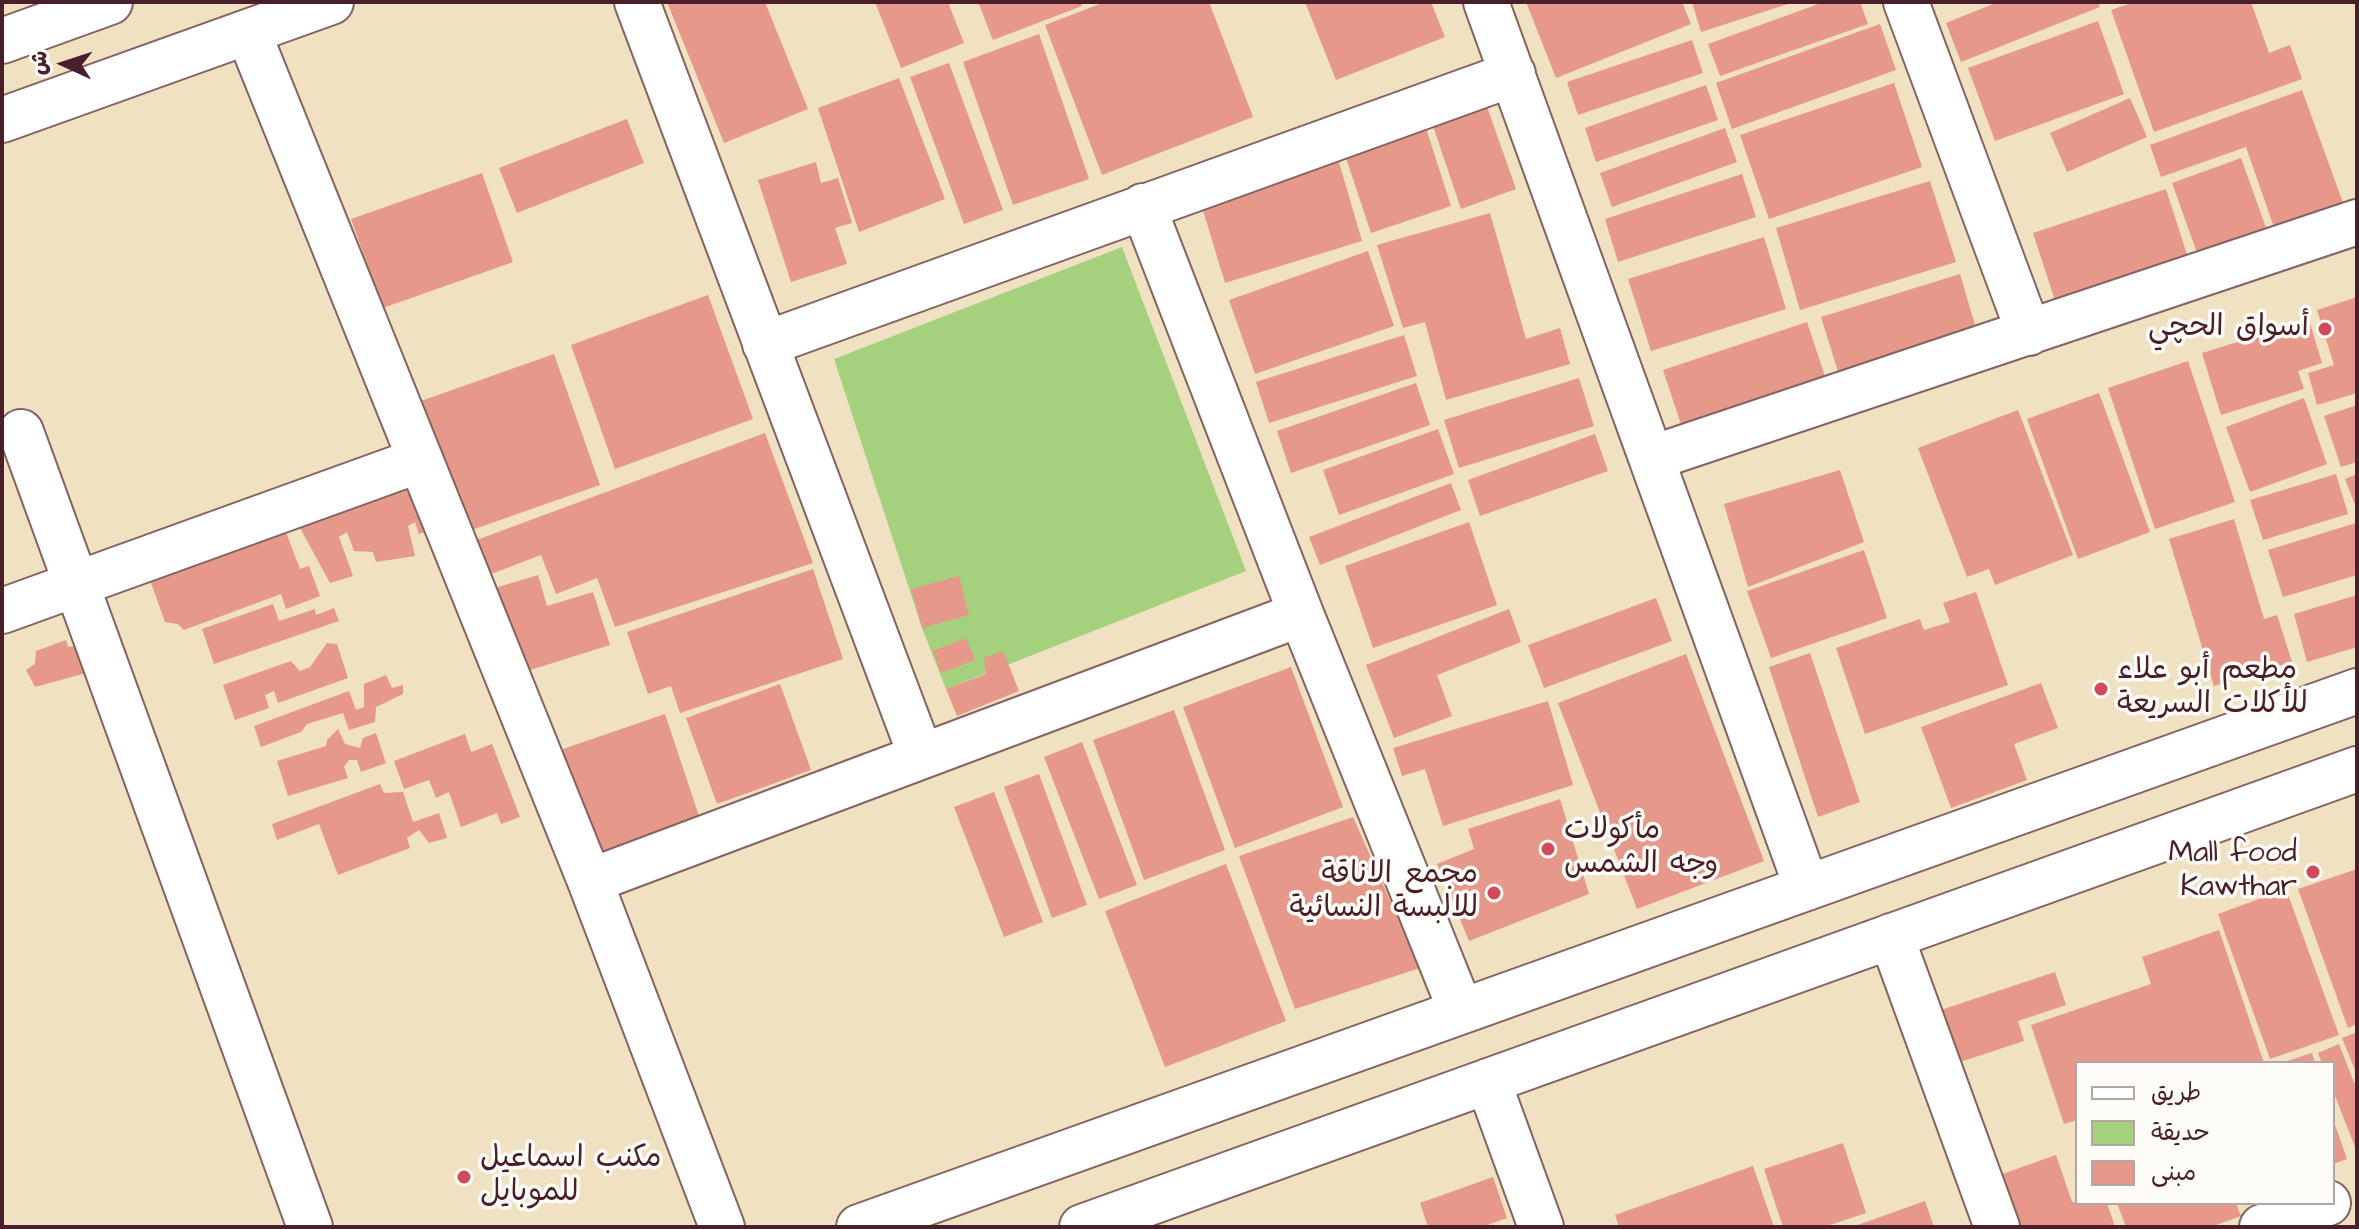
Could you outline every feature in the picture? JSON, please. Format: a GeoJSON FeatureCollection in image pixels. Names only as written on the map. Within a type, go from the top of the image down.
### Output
{"type":"FeatureCollection","features":[{"type":"Feature","properties":{"kind":"street"},"geometry":{"type":"LineString","coordinates":[[2,41],[110,2]]}},
{"type":"Feature","properties":{"kind":"street"},"geometry":{"type":"LineString","coordinates":[[2,120],[331,2]]}},
{"type":"Feature","properties":{"kind":"street"},"geometry":{"type":"LineString","coordinates":[[637,2],[921,756]]}},
{"type":"Feature","properties":{"kind":"street"},"geometry":{"type":"LineString","coordinates":[[1486,2],[1807,888]]}},
{"type":"Feature","properties":{"kind":"street"},"geometry":{"type":"LineString","coordinates":[[1906,2],[2029,333]]}},
{"type":"Feature","properties":{"kind":"street"},"geometry":{"type":"LineString","coordinates":[[248,32],[590,881],[722,1227]]}},
{"type":"Feature","properties":{"kind":"street"},"geometry":{"type":"LineString","coordinates":[[765,344],[1513,74]]}},
{"type":"Feature","properties":{"kind":"street"},"geometry":{"type":"LineString","coordinates":[[1143,206],[1301,614],[1461,1011]]}},
{"type":"Feature","properties":{"kind":"street"},"geometry":{"type":"LineString","coordinates":[[1652,458],[2357,222]]}},
{"type":"Feature","properties":{"kind":"street"},"geometry":{"type":"LineString","coordinates":[[21,432],[310,1227]]}},
{"type":"Feature","properties":{"kind":"street"},"geometry":{"type":"LineString","coordinates":[[2,611],[420,460]]}},
{"type":"Feature","properties":{"kind":"street"},"geometry":{"type":"LineString","coordinates":[[590,881],[1301,614]]}},
{"type":"Feature","properties":{"kind":"street"},"geometry":{"type":"LineString","coordinates":[[859,1227],[2357,691]]}},
{"type":"Feature","properties":{"kind":"street"},"geometry":{"type":"LineString","coordinates":[[1082,1227],[2357,769]]}},
{"type":"Feature","properties":{"kind":"street"},"geometry":{"type":"LineString","coordinates":[[1891,936],[1997,1227]]}},
{"type":"Feature","properties":{"kind":"street"},"geometry":{"type":"LineString","coordinates":[[1488,1081],[1541,1227]]}},
{"type":"Feature","properties":{"kind":"street"},"geometry":{"type":"LineString","coordinates":[[2335,1200],[2357,1192]]}},
{"type":"Feature","properties":{"kind":"street"},"geometry":{"type":"LineString","coordinates":[[2262,1227],[2322,1205]]}},
{"type":"Feature","properties":{"kind":"green space"},"geometry":{"type":"Polygon","coordinates":[[[1122,247],[1246,571],[946,689],[922,628],[834,359],[1122,247]]]}},
{"type":"Feature","properties":{"kind":"building"},"geometry":{"type":"Polygon","coordinates":[[[667,2],[765,2],[808,109],[724,143],[667,2]]]}},
{"type":"Feature","properties":{"kind":"building"},"geometry":{"type":"Polygon","coordinates":[[[875,2],[948,2],[964,43],[901,68],[875,2]]]}},
{"type":"Feature","properties":{"kind":"building"},"geometry":{"type":"Polygon","coordinates":[[[978,2],[1080,2],[1082,6],[993,40],[978,2]]]}},
{"type":"Feature","properties":{"kind":"building"},"geometry":{"type":"Polygon","coordinates":[[[1105,2],[1209,2],[1253,117],[1102,175],[1045,25],[1105,2]]]}},
{"type":"Feature","properties":{"kind":"building"},"geometry":{"type":"Polygon","coordinates":[[[1305,2],[1431,2],[1445,37],[1336,80],[1305,2]]]}},
{"type":"Feature","properties":{"kind":"building"},"geometry":{"type":"Polygon","coordinates":[[[1526,2],[1682,2],[1691,24],[1556,78],[1526,2]]]}},
{"type":"Feature","properties":{"kind":"building"},"geometry":{"type":"Polygon","coordinates":[[[1692,2],[1791,2],[1791,3],[1701,32],[1692,2]]]}},
{"type":"Feature","properties":{"kind":"building"},"geometry":{"type":"Polygon","coordinates":[[[1824,2],[1860,2],[1868,24],[1720,76],[1708,44],[1824,2]]]}},
{"type":"Feature","properties":{"kind":"building"},"geometry":{"type":"Polygon","coordinates":[[[1998,2],[2098,2],[2100,7],[1961,62],[1946,23],[1998,2]]]}},
{"type":"Feature","properties":{"kind":"building"},"geometry":{"type":"Polygon","coordinates":[[[2134,2],[2251,2],[2269,53],[2290,45],[2302,79],[2154,132],[2111,10],[2134,2]]]}},
{"type":"Feature","properties":{"kind":"building"},"geometry":{"type":"Polygon","coordinates":[[[2098,21],[2124,94],[1995,141],[1968,68],[2098,21]]]}},
{"type":"Feature","properties":{"kind":"building"},"geometry":{"type":"Polygon","coordinates":[[[1880,24],[1896,70],[1732,129],[1716,83],[1880,24]]]}},
{"type":"Feature","properties":{"kind":"building"},"geometry":{"type":"Polygon","coordinates":[[[1039,34],[1089,179],[1013,205],[963,62],[1039,34]]]}},
{"type":"Feature","properties":{"kind":"building"},"geometry":{"type":"Polygon","coordinates":[[[1692,40],[1703,73],[1578,115],[1567,82],[1692,40]]]}},
{"type":"Feature","properties":{"kind":"building"},"geometry":{"type":"Polygon","coordinates":[[[949,63],[1003,210],[964,224],[910,77],[949,63]]]}},
{"type":"Feature","properties":{"kind":"building"},"geometry":{"type":"Polygon","coordinates":[[[899,78],[945,199],[859,232],[818,108],[899,78]]]}},
{"type":"Feature","properties":{"kind":"building"},"geometry":{"type":"Polygon","coordinates":[[[1894,83],[1922,167],[1769,219],[1740,135],[1894,83]]]}},
{"type":"Feature","properties":{"kind":"building"},"geometry":{"type":"Polygon","coordinates":[[[1706,85],[1718,120],[1596,162],[1585,128],[1706,85]]]}},
{"type":"Feature","properties":{"kind":"building"},"geometry":{"type":"Polygon","coordinates":[[[2302,90],[2346,211],[2277,236],[2246,147],[2161,177],[2150,145],[2302,90]]]}},
{"type":"Feature","properties":{"kind":"building"},"geometry":{"type":"Polygon","coordinates":[[[2130,98],[2147,137],[2067,172],[2050,133],[2130,98]]]}},
{"type":"Feature","properties":{"kind":"building"},"geometry":{"type":"Polygon","coordinates":[[[1485,101],[1516,189],[1461,209],[1430,117],[1485,101]]]}},
{"type":"Feature","properties":{"kind":"building"},"geometry":{"type":"Polygon","coordinates":[[[627,119],[644,163],[517,213],[499,168],[627,119]]]}},
{"type":"Feature","properties":{"kind":"building"},"geometry":{"type":"Polygon","coordinates":[[[1425,125],[1451,206],[1371,233],[1344,152],[1425,125]]]}},
{"type":"Feature","properties":{"kind":"building"},"geometry":{"type":"Polygon","coordinates":[[[1725,128],[1737,162],[1612,207],[1600,173],[1725,128]]]}},
{"type":"Feature","properties":{"kind":"building"},"geometry":{"type":"Polygon","coordinates":[[[1336,152],[1362,241],[1225,283],[1198,194],[1336,152]]]}},
{"type":"Feature","properties":{"kind":"building"},"geometry":{"type":"Polygon","coordinates":[[[2241,158],[2270,239],[2201,264],[2172,183],[2241,158]]]}},
{"type":"Feature","properties":{"kind":"building"},"geometry":{"type":"Polygon","coordinates":[[[816,162],[821,183],[838,178],[852,223],[835,228],[847,264],[791,282],[758,180],[816,162]]]}},
{"type":"Feature","properties":{"kind":"building"},"geometry":{"type":"Polygon","coordinates":[[[482,173],[513,262],[383,308],[351,219],[482,173]]]}},
{"type":"Feature","properties":{"kind":"building"},"geometry":{"type":"Polygon","coordinates":[[[1742,174],[1756,217],[1618,262],[1605,219],[1742,174]]]}},
{"type":"Feature","properties":{"kind":"building"},"geometry":{"type":"Polygon","coordinates":[[[1930,181],[1956,262],[1800,310],[1776,228],[1930,181]]]}},
{"type":"Feature","properties":{"kind":"building"},"geometry":{"type":"Polygon","coordinates":[[[2166,189],[2192,270],[2059,313],[2033,233],[2166,189]]]}},
{"type":"Feature","properties":{"kind":"building"},"geometry":{"type":"Polygon","coordinates":[[[1490,213],[1526,339],[1560,328],[1570,364],[1446,400],[1425,322],[1403,328],[1377,245],[1490,213]]]}},
{"type":"Feature","properties":{"kind":"building"},"geometry":{"type":"Polygon","coordinates":[[[1764,237],[1786,309],[1651,351],[1628,279],[1764,237]]]}},
{"type":"Feature","properties":{"kind":"building"},"geometry":{"type":"Polygon","coordinates":[[[1368,251],[1394,326],[1255,374],[1229,300],[1368,251]]]}},
{"type":"Feature","properties":{"kind":"building"},"geometry":{"type":"Polygon","coordinates":[[[1960,274],[1978,335],[1840,378],[1821,317],[1960,274]]]}},
{"type":"Feature","properties":{"kind":"building"},"geometry":{"type":"Polygon","coordinates":[[[708,295],[753,419],[615,469],[571,345],[708,295]]]}},
{"type":"Feature","properties":{"kind":"building"},"geometry":{"type":"Polygon","coordinates":[[[2357,297],[2357,393],[2317,405],[2308,373],[2334,365],[2317,310],[2357,297]]]}},
{"type":"Feature","properties":{"kind":"building"},"geometry":{"type":"Polygon","coordinates":[[[2309,320],[2322,363],[2298,371],[2304,389],[2221,415],[2202,353],[2309,320]]]}},
{"type":"Feature","properties":{"kind":"building"},"geometry":{"type":"Polygon","coordinates":[[[1807,322],[1829,388],[1685,436],[1663,370],[1807,322]]]}},
{"type":"Feature","properties":{"kind":"building"},"geometry":{"type":"Polygon","coordinates":[[[1404,335],[1417,376],[1269,423],[1256,382],[1404,335]]]}},
{"type":"Feature","properties":{"kind":"building"},"geometry":{"type":"Polygon","coordinates":[[[554,354],[600,485],[463,533],[418,402],[554,354]]]}},
{"type":"Feature","properties":{"kind":"building"},"geometry":{"type":"Polygon","coordinates":[[[2188,361],[2235,502],[2155,529],[2108,388],[2188,361]]]}},
{"type":"Feature","properties":{"kind":"building"},"geometry":{"type":"Polygon","coordinates":[[[1579,378],[1594,426],[1459,468],[1444,420],[1579,378]]]}},
{"type":"Feature","properties":{"kind":"building"},"geometry":{"type":"Polygon","coordinates":[[[1416,383],[1430,425],[1291,473],[1277,431],[1416,383]]]}},
{"type":"Feature","properties":{"kind":"building"},"geometry":{"type":"Polygon","coordinates":[[[2099,393],[2150,532],[2078,559],[2027,419],[2099,393]]]}},
{"type":"Feature","properties":{"kind":"building"},"geometry":{"type":"Polygon","coordinates":[[[2304,398],[2327,464],[2250,492],[2226,427],[2304,398]]]}},
{"type":"Feature","properties":{"kind":"building"},"geometry":{"type":"Polygon","coordinates":[[[2357,405],[2357,462],[2341,467],[2324,416],[2357,405]]]}},
{"type":"Feature","properties":{"kind":"building"},"geometry":{"type":"Polygon","coordinates":[[[2018,410],[2073,555],[1995,585],[1989,569],[1967,577],[1918,448],[2018,410]]]}},
{"type":"Feature","properties":{"kind":"building"},"geometry":{"type":"Polygon","coordinates":[[[1438,429],[1454,474],[1339,515],[1323,470],[1438,429]]]}},
{"type":"Feature","properties":{"kind":"building"},"geometry":{"type":"Polygon","coordinates":[[[765,433],[813,563],[615,627],[597,578],[556,594],[541,555],[486,576],[474,541],[765,433]]]}},
{"type":"Feature","properties":{"kind":"building"},"geometry":{"type":"Polygon","coordinates":[[[1595,434],[1608,471],[1480,516],[1468,480],[1595,434]]]}},
{"type":"Feature","properties":{"kind":"building"},"geometry":{"type":"Polygon","coordinates":[[[417,466],[439,527],[419,534],[415,522],[408,526],[415,556],[376,562],[373,552],[354,551],[347,532],[339,537],[353,576],[330,583],[293,515],[417,466]]]}},
{"type":"Feature","properties":{"kind":"building"},"geometry":{"type":"Polygon","coordinates":[[[1840,470],[1864,542],[1748,587],[1724,504],[1840,470]]]}},
{"type":"Feature","properties":{"kind":"building"},"geometry":{"type":"Polygon","coordinates":[[[2336,474],[2348,514],[2263,540],[2250,500],[2336,474]]]}},
{"type":"Feature","properties":{"kind":"building"},"geometry":{"type":"Polygon","coordinates":[[[2357,474],[2357,510],[2345,479],[2357,474]]]}},
{"type":"Feature","properties":{"kind":"building"},"geometry":{"type":"Polygon","coordinates":[[[1451,483],[1461,510],[1320,565],[1309,537],[1451,483]]]}},
{"type":"Feature","properties":{"kind":"building"},"geometry":{"type":"Polygon","coordinates":[[[280,517],[300,569],[309,566],[320,596],[286,609],[281,594],[184,630],[178,624],[165,622],[145,566],[280,517]]]}},
{"type":"Feature","properties":{"kind":"building"},"geometry":{"type":"Polygon","coordinates":[[[2234,519],[2264,619],[2277,615],[2292,662],[2214,686],[2169,539],[2234,519]]]}},
{"type":"Feature","properties":{"kind":"building"},"geometry":{"type":"Polygon","coordinates":[[[1469,522],[1497,605],[1373,648],[1345,566],[1469,522]]]}},
{"type":"Feature","properties":{"kind":"building"},"geometry":{"type":"Polygon","coordinates":[[[2356,523],[2357,575],[2283,597],[2268,550],[2356,523]]]}},
{"type":"Feature","properties":{"kind":"building"},"geometry":{"type":"Polygon","coordinates":[[[1864,550],[1887,618],[1771,658],[1747,591],[1864,550]]]}},
{"type":"Feature","properties":{"kind":"building"},"geometry":{"type":"Polygon","coordinates":[[[813,569],[843,659],[680,713],[671,686],[648,694],[627,632],[813,569]]]}},
{"type":"Feature","properties":{"kind":"building"},"geometry":{"type":"Polygon","coordinates":[[[538,575],[547,606],[593,592],[610,645],[521,673],[495,588],[538,575]]]}},
{"type":"Feature","properties":{"kind":"building"},"geometry":{"type":"Polygon","coordinates":[[[959,576],[969,615],[922,628],[911,589],[959,576]]]}},
{"type":"Feature","properties":{"kind":"building"},"geometry":{"type":"Polygon","coordinates":[[[1976,592],[2008,685],[1865,734],[1836,648],[1920,619],[1924,630],[1950,622],[1943,603],[1976,592]]]}},
{"type":"Feature","properties":{"kind":"building"},"geometry":{"type":"Polygon","coordinates":[[[2357,595],[2357,647],[2307,662],[2294,614],[2357,595]]]}},
{"type":"Feature","properties":{"kind":"building"},"geometry":{"type":"Polygon","coordinates":[[[1656,598],[1672,641],[1544,688],[1528,645],[1656,598]]]}},
{"type":"Feature","properties":{"kind":"building"},"geometry":{"type":"Polygon","coordinates":[[[273,604],[279,621],[315,609],[316,615],[334,608],[339,621],[214,664],[202,629],[273,604]]]}},
{"type":"Feature","properties":{"kind":"building"},"geometry":{"type":"Polygon","coordinates":[[[1509,609],[1521,642],[1437,675],[1452,716],[1394,738],[1366,665],[1509,609]]]}},
{"type":"Feature","properties":{"kind":"building"},"geometry":{"type":"Polygon","coordinates":[[[966,638],[975,660],[941,673],[933,651],[966,638]]]}},
{"type":"Feature","properties":{"kind":"building"},"geometry":{"type":"Polygon","coordinates":[[[66,640],[68,647],[98,643],[101,669],[35,687],[26,670],[35,664],[36,651],[66,640]]]}},
{"type":"Feature","properties":{"kind":"building"},"geometry":{"type":"Polygon","coordinates":[[[327,643],[337,644],[348,678],[278,703],[274,691],[265,695],[269,708],[235,720],[223,685],[291,661],[300,671],[310,667],[327,643]]]}},
{"type":"Feature","properties":{"kind":"building"},"geometry":{"type":"Polygon","coordinates":[[[1003,651],[1019,691],[957,716],[946,689],[986,674],[984,658],[1003,651]]]}},
{"type":"Feature","properties":{"kind":"building"},"geometry":{"type":"Polygon","coordinates":[[[1810,653],[1860,802],[1818,817],[1769,667],[1810,653]]]}},
{"type":"Feature","properties":{"kind":"building"},"geometry":{"type":"Polygon","coordinates":[[[1686,654],[1764,861],[1637,909],[1558,703],[1686,654]]]}},
{"type":"Feature","properties":{"kind":"building"},"geometry":{"type":"Polygon","coordinates":[[[1291,667],[1343,807],[1235,848],[1183,707],[1291,667]]]}},
{"type":"Feature","properties":{"kind":"building"},"geometry":{"type":"Polygon","coordinates":[[[386,675],[392,688],[403,685],[403,694],[376,707],[375,722],[349,730],[343,713],[307,724],[301,732],[261,747],[254,726],[349,691],[356,710],[364,707],[364,684],[386,675]]]}},
{"type":"Feature","properties":{"kind":"building"},"geometry":{"type":"Polygon","coordinates":[[[2041,683],[2058,728],[2014,744],[2027,780],[1951,808],[1921,727],[2041,683]]]}},
{"type":"Feature","properties":{"kind":"building"},"geometry":{"type":"Polygon","coordinates":[[[780,684],[811,770],[717,804],[686,718],[780,684]]]}},
{"type":"Feature","properties":{"kind":"building"},"geometry":{"type":"Polygon","coordinates":[[[1548,701],[1573,785],[1443,826],[1425,769],[1402,776],[1393,748],[1548,701]]]}},
{"type":"Feature","properties":{"kind":"building"},"geometry":{"type":"Polygon","coordinates":[[[1174,710],[1225,850],[1144,880],[1093,740],[1174,710]]]}},
{"type":"Feature","properties":{"kind":"building"},"geometry":{"type":"Polygon","coordinates":[[[665,714],[700,819],[596,854],[560,750],[665,714]]]}},
{"type":"Feature","properties":{"kind":"building"},"geometry":{"type":"Polygon","coordinates":[[[338,729],[345,744],[360,748],[363,738],[376,733],[386,763],[361,772],[357,760],[349,760],[344,767],[348,778],[288,796],[277,761],[326,746],[327,740],[338,729]]]}},
{"type":"Feature","properties":{"kind":"building"},"geometry":{"type":"Polygon","coordinates":[[[465,734],[471,752],[492,744],[520,817],[501,824],[497,813],[461,827],[449,792],[436,798],[429,780],[404,789],[394,761],[465,734]]]}},
{"type":"Feature","properties":{"kind":"building"},"geometry":{"type":"Polygon","coordinates":[[[1082,742],[1137,885],[1099,899],[1044,757],[1082,742]]]}},
{"type":"Feature","properties":{"kind":"building"},"geometry":{"type":"Polygon","coordinates":[[[1039,774],[1087,905],[1052,918],[1004,787],[1039,774]]]}},
{"type":"Feature","properties":{"kind":"building"},"geometry":{"type":"Polygon","coordinates":[[[380,784],[384,793],[403,792],[413,822],[439,813],[447,838],[429,843],[419,830],[407,838],[410,848],[338,875],[319,824],[277,840],[272,824],[380,784]]]}},
{"type":"Feature","properties":{"kind":"building"},"geometry":{"type":"Polygon","coordinates":[[[994,792],[1043,922],[1004,937],[954,807],[994,792]]]}},
{"type":"Feature","properties":{"kind":"building"},"geometry":{"type":"Polygon","coordinates":[[[1560,799],[1589,894],[1469,941],[1437,864],[1474,849],[1468,829],[1560,799]]]}},
{"type":"Feature","properties":{"kind":"building"},"geometry":{"type":"Polygon","coordinates":[[[1353,817],[1420,968],[1295,1009],[1239,856],[1353,817]]]}},
{"type":"Feature","properties":{"kind":"building"},"geometry":{"type":"Polygon","coordinates":[[[1226,864],[1286,1021],[1165,1067],[1105,911],[1226,864]]]}},
{"type":"Feature","properties":{"kind":"building"},"geometry":{"type":"Polygon","coordinates":[[[2357,869],[2357,1024],[2348,1028],[2298,889],[2357,869]]]}},
{"type":"Feature","properties":{"kind":"building"},"geometry":{"type":"Polygon","coordinates":[[[2286,889],[2339,1035],[2270,1059],[2218,914],[2286,889]]]}},
{"type":"Feature","properties":{"kind":"building"},"geometry":{"type":"Polygon","coordinates":[[[2219,930],[2263,1061],[2075,1061],[2075,1121],[2064,1124],[2031,1025],[2151,984],[2142,957],[2219,930]]]}},
{"type":"Feature","properties":{"kind":"building"},"geometry":{"type":"Polygon","coordinates":[[[2055,972],[2066,1005],[2018,1021],[2024,1041],[1951,1065],[1935,1012],[2055,972]]]}},
{"type":"Feature","properties":{"kind":"building"},"geometry":{"type":"Polygon","coordinates":[[[2357,1032],[2357,1075],[2342,1038],[2357,1032]]]}},
{"type":"Feature","properties":{"kind":"building"},"geometry":{"type":"Polygon","coordinates":[[[2339,1044],[2357,1090],[2357,1152],[2335,1096],[2335,1061],[2321,1061],[2318,1053],[2339,1044]]]}},
{"type":"Feature","properties":{"kind":"building"},"geometry":{"type":"Polygon","coordinates":[[[2312,1053],[2314,1061],[2287,1061],[2312,1053]]]}},
{"type":"Feature","properties":{"kind":"building"},"geometry":{"type":"Polygon","coordinates":[[[2335,1125],[2347,1159],[2335,1163],[2335,1125]]]}},
{"type":"Feature","properties":{"kind":"building"},"geometry":{"type":"Polygon","coordinates":[[[1843,1143],[1866,1213],[1824,1227],[1783,1227],[1764,1169],[1843,1143]]]}},
{"type":"Feature","properties":{"kind":"building"},"geometry":{"type":"Polygon","coordinates":[[[2056,1155],[2072,1202],[2075,1205],[2108,1205],[2115,1227],[2012,1227],[1994,1177],[2056,1155]]]}},
{"type":"Feature","properties":{"kind":"building"},"geometry":{"type":"Polygon","coordinates":[[[1753,1166],[1774,1227],[1619,1227],[1615,1215],[1753,1166]]]}},
{"type":"Feature","properties":{"kind":"building"},"geometry":{"type":"Polygon","coordinates":[[[1493,1177],[1507,1218],[1482,1227],[1428,1227],[1420,1203],[1493,1177]]]}},
{"type":"Feature","properties":{"kind":"building"},"geometry":{"type":"Polygon","coordinates":[[[1925,1201],[1934,1227],[1852,1227],[1925,1201]]]}},
{"type":"Feature","properties":{"kind":"building"},"geometry":{"type":"Polygon","coordinates":[[[2118,1205],[2237,1205],[2241,1216],[2211,1227],[2126,1227],[2118,1205]]]}},
{"type":"Feature","properties":{"kind":"place","name":"أسواق الحچي"},"geometry":{"type":"Point","coordinates":[2325,329]}},
{"type":"Feature","properties":{"kind":"place","name":"مطعم أبو علاء للأكلات السريعة"},"geometry":{"type":"Point","coordinates":[2101,689]}},
{"type":"Feature","properties":{"kind":"place","name":"مأكولات وجه الشمس"},"geometry":{"type":"Point","coordinates":[1548,849]}},
{"type":"Feature","properties":{"kind":"place","name":"Mall food Kawthar"},"geometry":{"type":"Point","coordinates":[2313,872]}},
{"type":"Feature","properties":{"kind":"place","name":"مجمع الاناقة للالبسة النسائية"},"geometry":{"type":"Point","coordinates":[1494,893]}},
{"type":"Feature","properties":{"kind":"place","name":"مكنب اسماعيل للموبايل"},"geometry":{"type":"Point","coordinates":[464,1177]}}]}
